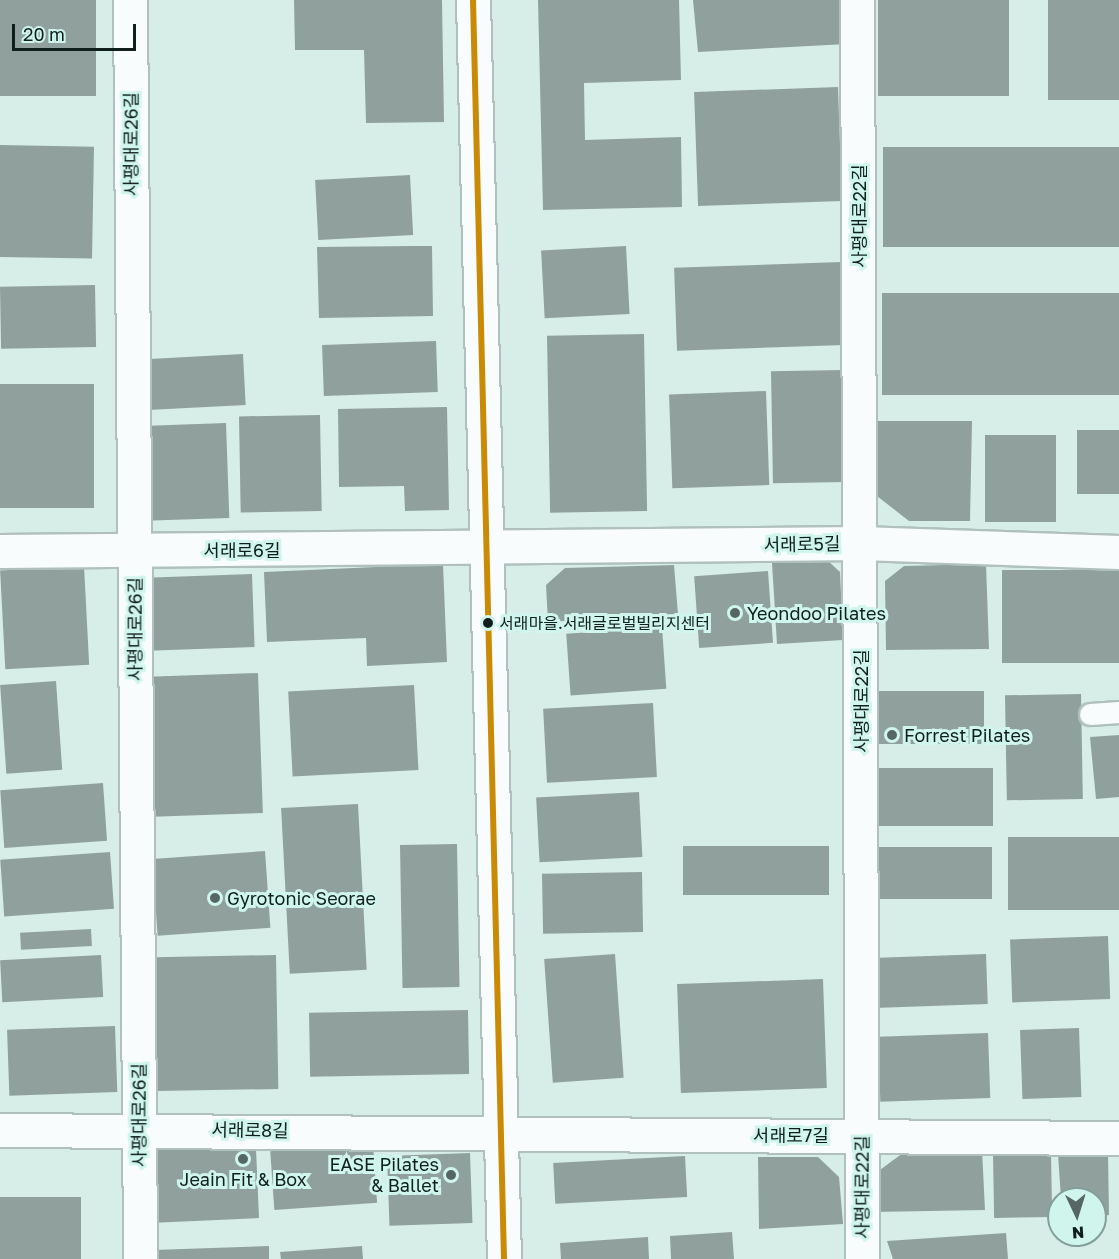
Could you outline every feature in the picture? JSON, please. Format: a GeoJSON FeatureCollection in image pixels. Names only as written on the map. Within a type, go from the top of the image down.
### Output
{"type":"FeatureCollection","features":[{"type":"Feature","properties":{"kind":"street","name":"사평대로26길"},"geometry":{"type":"LineString","coordinates":[[130,0],[140,1259]]}},
{"type":"Feature","properties":{"kind":"street"},"geometry":{"type":"LineString","coordinates":[[473,0],[499,1132],[504,1259]]}},
{"type":"Feature","properties":{"kind":"street","name":"사평대로22길"},"geometry":{"type":"LineString","coordinates":[[857,0],[861,543],[862,1259]]}},
{"type":"Feature","properties":{"kind":"street","name":"서래로5길"},"geometry":{"type":"LineString","coordinates":[[485,548],[861,543],[1119,552]]}},
{"type":"Feature","properties":{"kind":"street","name":"서래로6길"},"geometry":{"type":"LineString","coordinates":[[0,551],[485,548]]}},
{"type":"Feature","properties":{"kind":"street","name":"서래로8길"},"geometry":{"type":"LineString","coordinates":[[0,1131],[139,1129],[499,1132]]}},
{"type":"Feature","properties":{"kind":"street","name":"서래로7길"},"geometry":{"type":"LineString","coordinates":[[499,1132],[1119,1138]]}},
{"type":"Feature","properties":{"kind":"lane"},"geometry":{"type":"LineString","coordinates":[[1090,714],[1119,712]]}},
{"type":"Feature","properties":{"kind":"building"},"geometry":{"type":"Polygon","coordinates":[[[0,0],[96,0],[96,96],[0,96],[0,0]]]}},
{"type":"Feature","properties":{"kind":"building"},"geometry":{"type":"Polygon","coordinates":[[[294,0],[442,0],[444,122],[366,123],[364,50],[295,50],[294,0]]]}},
{"type":"Feature","properties":{"kind":"building"},"geometry":{"type":"Polygon","coordinates":[[[538,0],[679,0],[681,80],[584,83],[585,140],[681,137],[682,207],[543,210],[538,0]]]}},
{"type":"Feature","properties":{"kind":"building"},"geometry":{"type":"Polygon","coordinates":[[[693,0],[847,0],[847,44],[698,52],[693,0]]]}},
{"type":"Feature","properties":{"kind":"building"},"geometry":{"type":"Polygon","coordinates":[[[878,0],[1009,0],[1009,96],[878,96],[878,0]]]}},
{"type":"Feature","properties":{"kind":"building"},"geometry":{"type":"Polygon","coordinates":[[[1048,0],[1119,0],[1119,100],[1048,100],[1048,0]]]}},
{"type":"Feature","properties":{"kind":"building"},"geometry":{"type":"Polygon","coordinates":[[[838,87],[842,201],[698,206],[694,92],[838,87]]]}},
{"type":"Feature","properties":{"kind":"building"},"geometry":{"type":"Polygon","coordinates":[[[0,145],[94,147],[92,259],[0,257],[0,145]]]}},
{"type":"Feature","properties":{"kind":"building"},"geometry":{"type":"Polygon","coordinates":[[[883,147],[1119,147],[1119,247],[883,247],[883,147]]]}},
{"type":"Feature","properties":{"kind":"building"},"geometry":{"type":"Polygon","coordinates":[[[410,175],[413,235],[318,240],[315,180],[410,175]]]}},
{"type":"Feature","properties":{"kind":"building"},"geometry":{"type":"Polygon","coordinates":[[[432,246],[433,316],[319,318],[317,247],[432,246]]]}},
{"type":"Feature","properties":{"kind":"building"},"geometry":{"type":"Polygon","coordinates":[[[626,246],[630,314],[545,318],[541,250],[626,246]]]}},
{"type":"Feature","properties":{"kind":"building"},"geometry":{"type":"Polygon","coordinates":[[[841,262],[844,345],[677,351],[674,268],[841,262]]]}},
{"type":"Feature","properties":{"kind":"building"},"geometry":{"type":"Polygon","coordinates":[[[95,285],[96,347],[1,349],[0,287],[95,285]]]}},
{"type":"Feature","properties":{"kind":"building"},"geometry":{"type":"Polygon","coordinates":[[[882,293],[1119,293],[1119,395],[882,395],[882,293]]]}},
{"type":"Feature","properties":{"kind":"building"},"geometry":{"type":"Polygon","coordinates":[[[644,334],[647,511],[550,513],[547,336],[644,334]]]}},
{"type":"Feature","properties":{"kind":"building"},"geometry":{"type":"Polygon","coordinates":[[[436,341],[438,392],[324,396],[322,345],[436,341]]]}},
{"type":"Feature","properties":{"kind":"building"},"geometry":{"type":"Polygon","coordinates":[[[243,354],[246,405],[143,410],[140,359],[243,354]]]}},
{"type":"Feature","properties":{"kind":"building"},"geometry":{"type":"Polygon","coordinates":[[[843,370],[845,482],[773,483],[771,371],[843,370]]]}},
{"type":"Feature","properties":{"kind":"building"},"geometry":{"type":"Polygon","coordinates":[[[0,384],[94,384],[94,508],[0,508],[0,384]]]}},
{"type":"Feature","properties":{"kind":"building"},"geometry":{"type":"Polygon","coordinates":[[[766,391],[769,485],[672,488],[669,394],[766,391]]]}},
{"type":"Feature","properties":{"kind":"building"},"geometry":{"type":"Polygon","coordinates":[[[447,407],[449,510],[405,511],[404,486],[339,487],[338,409],[447,407]]]}},
{"type":"Feature","properties":{"kind":"building"},"geometry":{"type":"Polygon","coordinates":[[[320,415],[322,511],[241,512],[239,416],[320,415]]]}},
{"type":"Feature","properties":{"kind":"building"},"geometry":{"type":"Polygon","coordinates":[[[877,421],[972,421],[970,521],[909,521],[877,496],[877,421]]]}},
{"type":"Feature","properties":{"kind":"building"},"geometry":{"type":"Polygon","coordinates":[[[226,423],[229,518],[145,521],[142,426],[226,423]]]}},
{"type":"Feature","properties":{"kind":"building"},"geometry":{"type":"Polygon","coordinates":[[[1077,430],[1119,430],[1119,494],[1077,494],[1077,430]]]}},
{"type":"Feature","properties":{"kind":"building"},"geometry":{"type":"Polygon","coordinates":[[[985,435],[1056,435],[1056,522],[985,522],[985,435]]]}},
{"type":"Feature","properties":{"kind":"building"},"geometry":{"type":"Polygon","coordinates":[[[827,560],[840,572],[843,640],[777,644],[772,563],[827,560]]]}},
{"type":"Feature","properties":{"kind":"building"},"geometry":{"type":"Polygon","coordinates":[[[443,564],[447,662],[367,666],[366,638],[267,642],[264,572],[443,564]]]}},
{"type":"Feature","properties":{"kind":"building"},"geometry":{"type":"Polygon","coordinates":[[[986,564],[989,649],[886,650],[885,581],[904,566],[986,564]]]}},
{"type":"Feature","properties":{"kind":"building"},"geometry":{"type":"Polygon","coordinates":[[[674,565],[678,614],[548,622],[546,585],[565,568],[674,565]]]}},
{"type":"Feature","properties":{"kind":"building"},"geometry":{"type":"Polygon","coordinates":[[[84,566],[89,665],[5,669],[0,570],[84,566]]]}},
{"type":"Feature","properties":{"kind":"building"},"geometry":{"type":"Polygon","coordinates":[[[1002,570],[1119,570],[1119,663],[1002,663],[1002,570]]]}},
{"type":"Feature","properties":{"kind":"building"},"geometry":{"type":"Polygon","coordinates":[[[768,571],[773,643],[699,648],[694,576],[768,571]]]}},
{"type":"Feature","properties":{"kind":"building"},"geometry":{"type":"Polygon","coordinates":[[[252,574],[255,647],[149,651],[146,578],[252,574]]]}},
{"type":"Feature","properties":{"kind":"building"},"geometry":{"type":"Polygon","coordinates":[[[662,627],[666,689],[571,696],[566,634],[662,627]]]}},
{"type":"Feature","properties":{"kind":"building"},"geometry":{"type":"Polygon","coordinates":[[[258,673],[263,813],[153,817],[148,677],[258,673]]]}},
{"type":"Feature","properties":{"kind":"building"},"geometry":{"type":"Polygon","coordinates":[[[56,681],[62,770],[6,774],[0,685],[56,681]]]}},
{"type":"Feature","properties":{"kind":"building"},"geometry":{"type":"Polygon","coordinates":[[[414,685],[418,770],[293,776],[288,692],[414,685]]]}},
{"type":"Feature","properties":{"kind":"building"},"geometry":{"type":"Polygon","coordinates":[[[878,691],[984,691],[984,744],[878,744],[878,691]]]}},
{"type":"Feature","properties":{"kind":"building"},"geometry":{"type":"Polygon","coordinates":[[[1081,694],[1083,799],[1007,800],[1005,695],[1081,694]]]}},
{"type":"Feature","properties":{"kind":"building"},"geometry":{"type":"Polygon","coordinates":[[[653,703],[657,777],[547,783],[543,709],[653,703]]]}},
{"type":"Feature","properties":{"kind":"building"},"geometry":{"type":"Polygon","coordinates":[[[1119,735],[1119,797],[1096,799],[1090,737],[1119,735]]]}},
{"type":"Feature","properties":{"kind":"building"},"geometry":{"type":"Polygon","coordinates":[[[877,768],[993,768],[993,826],[877,826],[877,768]]]}},
{"type":"Feature","properties":{"kind":"building"},"geometry":{"type":"Polygon","coordinates":[[[103,783],[107,841],[4,848],[0,790],[103,783]]]}},
{"type":"Feature","properties":{"kind":"building"},"geometry":{"type":"Polygon","coordinates":[[[639,792],[642,857],[540,862],[536,797],[639,792]]]}},
{"type":"Feature","properties":{"kind":"building"},"geometry":{"type":"Polygon","coordinates":[[[358,804],[367,970],[290,974],[281,808],[358,804]]]}},
{"type":"Feature","properties":{"kind":"building"},"geometry":{"type":"Polygon","coordinates":[[[1008,837],[1119,837],[1119,910],[1008,910],[1008,837]]]}},
{"type":"Feature","properties":{"kind":"building"},"geometry":{"type":"Polygon","coordinates":[[[457,844],[459,987],[403,988],[400,845],[457,844]]]}},
{"type":"Feature","properties":{"kind":"building"},"geometry":{"type":"Polygon","coordinates":[[[683,846],[829,846],[829,895],[683,895],[683,846]]]}},
{"type":"Feature","properties":{"kind":"building"},"geometry":{"type":"Polygon","coordinates":[[[877,847],[992,847],[992,899],[877,899],[877,847]]]}},
{"type":"Feature","properties":{"kind":"building"},"geometry":{"type":"Polygon","coordinates":[[[265,851],[270,928],[158,936],[152,859],[265,851]]]}},
{"type":"Feature","properties":{"kind":"building"},"geometry":{"type":"Polygon","coordinates":[[[110,852],[114,909],[4,917],[0,860],[110,852]]]}},
{"type":"Feature","properties":{"kind":"building"},"geometry":{"type":"Polygon","coordinates":[[[642,872],[643,932],[543,934],[542,874],[642,872]]]}},
{"type":"Feature","properties":{"kind":"building"},"geometry":{"type":"Polygon","coordinates":[[[91,929],[92,946],[21,950],[20,933],[91,929]]]}},
{"type":"Feature","properties":{"kind":"building"},"geometry":{"type":"Polygon","coordinates":[[[1108,936],[1110,999],[1012,1002],[1010,939],[1108,936]]]}},
{"type":"Feature","properties":{"kind":"building"},"geometry":{"type":"Polygon","coordinates":[[[615,954],[624,1078],[553,1083],[544,959],[615,954]]]}},
{"type":"Feature","properties":{"kind":"building"},"geometry":{"type":"Polygon","coordinates":[[[986,954],[988,1004],[874,1008],[872,958],[986,954]]]}},
{"type":"Feature","properties":{"kind":"building"},"geometry":{"type":"Polygon","coordinates":[[[101,955],[103,997],[2,1002],[0,960],[101,955]]]}},
{"type":"Feature","properties":{"kind":"building"},"geometry":{"type":"Polygon","coordinates":[[[276,955],[278,1089],[156,1091],[154,957],[276,955]]]}},
{"type":"Feature","properties":{"kind":"building"},"geometry":{"type":"Polygon","coordinates":[[[823,979],[827,1088],[681,1093],[677,984],[823,979]]]}},
{"type":"Feature","properties":{"kind":"building"},"geometry":{"type":"Polygon","coordinates":[[[468,1010],[469,1074],[310,1077],[309,1013],[468,1010]]]}},
{"type":"Feature","properties":{"kind":"building"},"geometry":{"type":"Polygon","coordinates":[[[115,1026],[117,1092],[9,1096],[7,1030],[115,1026]]]}},
{"type":"Feature","properties":{"kind":"building"},"geometry":{"type":"Polygon","coordinates":[[[1079,1028],[1081,1097],[1022,1099],[1020,1030],[1079,1028]]]}},
{"type":"Feature","properties":{"kind":"building"},"geometry":{"type":"Polygon","coordinates":[[[988,1033],[990,1098],[880,1102],[878,1037],[988,1033]]]}},
{"type":"Feature","properties":{"kind":"building"},"geometry":{"type":"Polygon","coordinates":[[[373,1144],[377,1203],[274,1210],[270,1151],[373,1144]]]}},
{"type":"Feature","properties":{"kind":"building"},"geometry":{"type":"Polygon","coordinates":[[[156,1149],[256,1149],[259,1218],[150,1223],[148,1156],[156,1149]]]}},
{"type":"Feature","properties":{"kind":"building"},"geometry":{"type":"Polygon","coordinates":[[[982,1150],[985,1210],[873,1212],[873,1175],[903,1153],[982,1150]]]}},
{"type":"Feature","properties":{"kind":"building"},"geometry":{"type":"Polygon","coordinates":[[[1108,1152],[1109,1215],[1107,1215],[1107,1187],[1060,1187],[1058,1154],[1108,1152]]]}},
{"type":"Feature","properties":{"kind":"building"},"geometry":{"type":"Polygon","coordinates":[[[470,1153],[472,1223],[389,1226],[387,1156],[470,1153]]]}},
{"type":"Feature","properties":{"kind":"building"},"geometry":{"type":"Polygon","coordinates":[[[1051,1153],[1052,1187],[1047,1187],[1047,1217],[994,1218],[993,1154],[1051,1153]]]}},
{"type":"Feature","properties":{"kind":"building"},"geometry":{"type":"Polygon","coordinates":[[[685,1156],[687,1197],[555,1204],[553,1163],[685,1156]]]}},
{"type":"Feature","properties":{"kind":"building"},"geometry":{"type":"Polygon","coordinates":[[[758,1157],[818,1157],[839,1177],[843,1224],[759,1229],[758,1157]]]}},
{"type":"Feature","properties":{"kind":"building"},"geometry":{"type":"Polygon","coordinates":[[[0,1197],[81,1197],[81,1259],[0,1259],[0,1197]]]}},
{"type":"Feature","properties":{"kind":"building"},"geometry":{"type":"Polygon","coordinates":[[[732,1232],[734,1259],[671,1259],[670,1236],[732,1232]]]}},
{"type":"Feature","properties":{"kind":"building"},"geometry":{"type":"Polygon","coordinates":[[[1006,1233],[1008,1259],[893,1259],[887,1241],[1006,1233]]]}},
{"type":"Feature","properties":{"kind":"building"},"geometry":{"type":"Polygon","coordinates":[[[648,1237],[649,1259],[561,1259],[560,1243],[648,1237]]]}},
{"type":"Feature","properties":{"kind":"building"},"geometry":{"type":"Polygon","coordinates":[[[269,1246],[269,1259],[153,1259],[153,1250],[269,1246]]]}},
{"type":"Feature","properties":{"kind":"building"},"geometry":{"type":"Polygon","coordinates":[[[362,1246],[363,1259],[281,1259],[280,1252],[362,1246]]]}},
{"type":"Feature","properties":{"kind":"transit line"},"geometry":{"type":"LineString","coordinates":[[473,0],[504,1259]]}},
{"type":"Feature","properties":{"kind":"place","name":"Yeondoo Pilates"},"geometry":{"type":"Point","coordinates":[735,613]}},
{"type":"Feature","properties":{"kind":"place","name":"서래마을.서래글로벌빌리지센터"},"geometry":{"type":"Point","coordinates":[488,623]}},
{"type":"Feature","properties":{"kind":"place","name":"Forrest Pilates"},"geometry":{"type":"Point","coordinates":[892,735]}},
{"type":"Feature","properties":{"kind":"place","name":"Gyrotonic Seorae"},"geometry":{"type":"Point","coordinates":[215,898]}},
{"type":"Feature","properties":{"kind":"place","name":"Jeain Fit & Box"},"geometry":{"type":"Point","coordinates":[243,1159]}},
{"type":"Feature","properties":{"kind":"place","name":"EASE Pilates & Ballet"},"geometry":{"type":"Point","coordinates":[451,1175]}}]}
